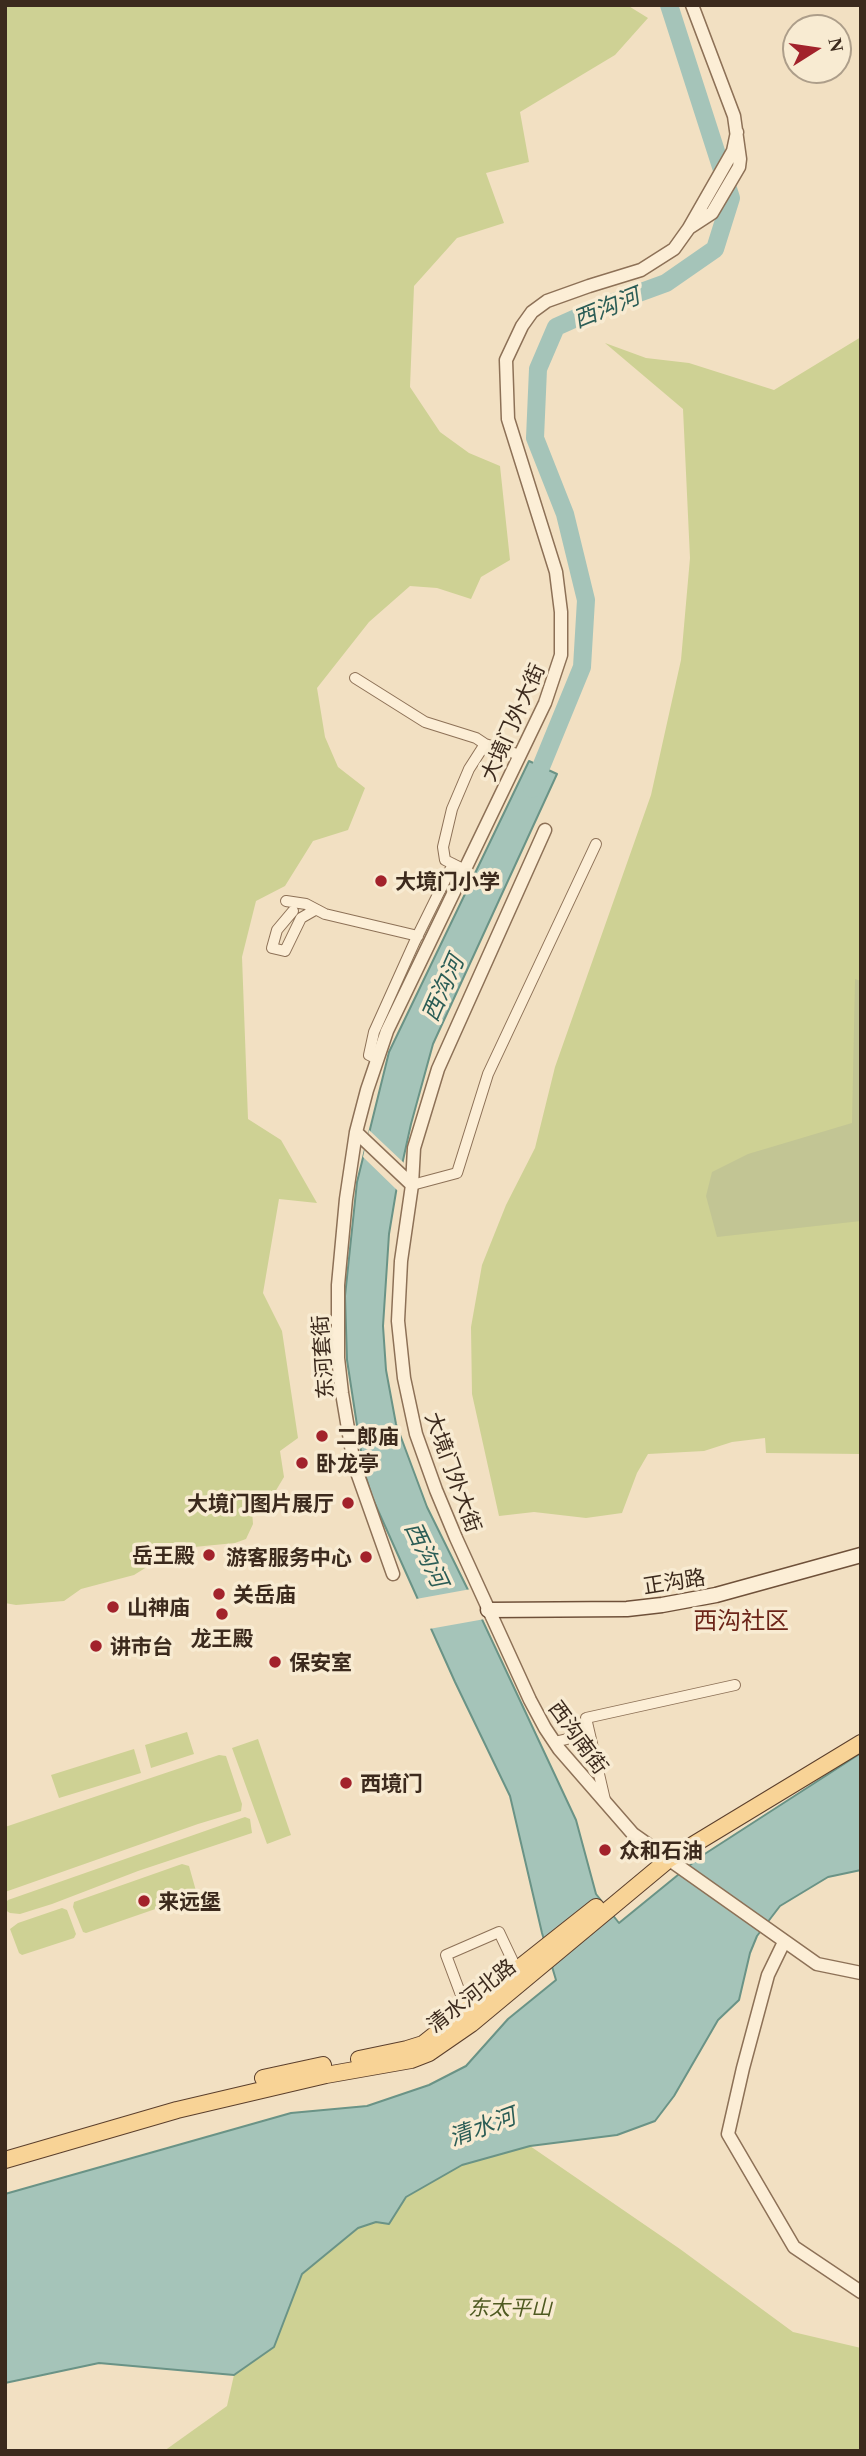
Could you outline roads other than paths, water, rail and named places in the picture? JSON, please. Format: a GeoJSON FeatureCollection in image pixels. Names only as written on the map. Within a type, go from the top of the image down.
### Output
{"type":"FeatureCollection","features":[{"type":"Feature","properties":{"kind":"main road","name":"正沟路"},"geometry":{"type":"LineString","coordinates":[[490,1614],[627,1609],[662,1605],[716,1595],[861,1555]]}},
{"type":"Feature","properties":{"kind":"main road","name":"正沟路"},"geometry":{"type":"LineString","coordinates":[[490,1614],[631,1617],[713,1603],[861,1563]]}},
{"type":"Feature","properties":{"kind":"main road","name":"清水河北路"},"geometry":{"type":"LineString","coordinates":[[670,1861],[690,1836],[779,1787],[861,1734]]}},
{"type":"Feature","properties":{"kind":"main road","name":"清水河北路"},"geometry":{"type":"LineString","coordinates":[[5,2160],[177,2110],[326,2075],[411,2060],[445,2044],[544,1956],[606,1906],[670,1861],[861,1743]]}},
{"type":"Feature","properties":{"kind":"main road","name":"清水河北路"},"geometry":{"type":"LineString","coordinates":[[5,2150],[184,2098],[297,2070],[423,2044],[517,1970],[544,1956]]}},
{"type":"Feature","properties":{"kind":"street","name":"大境门外大街"},"geometry":{"type":"LineString","coordinates":[[692,5],[734,116],[739,164],[712,213],[693,226]]}},
{"type":"Feature","properties":{"kind":"street","name":"大境门外大街"},"geometry":{"type":"LineString","coordinates":[[356,1132],[387,1031],[520,755],[553,683],[561,655],[558,581],[508,419],[506,360],[517,334],[532,312],[558,297],[641,271],[674,249],[693,226],[705,199],[733,151],[737,132]]}},
{"type":"Feature","properties":{"kind":"street"},"geometry":{"type":"LineString","coordinates":[[355,678],[425,722],[476,737],[485,744],[520,755]]}},
{"type":"Feature","properties":{"kind":"street"},"geometry":{"type":"LineString","coordinates":[[465,870],[445,860],[443,846],[452,810],[469,769],[485,744]]}},
{"type":"Feature","properties":{"kind":"street","name":"大境门外大街"},"geometry":{"type":"LineString","coordinates":[[490,1614],[436,1490],[416,1434],[404,1378],[398,1321],[401,1261],[412,1185],[414,1148],[438,1069],[545,830]]}},
{"type":"Feature","properties":{"kind":"street"},"geometry":{"type":"LineString","coordinates":[[356,1132],[412,1185],[457,1173],[488,1074],[596,844]]}},
{"type":"Feature","properties":{"kind":"street"},"geometry":{"type":"LineString","coordinates":[[377,1059],[369,1055],[374,1031],[453,863]]}},
{"type":"Feature","properties":{"kind":"street"},"geometry":{"type":"LineString","coordinates":[[286,901],[306,904],[325,915],[418,936]]}},
{"type":"Feature","properties":{"kind":"street"},"geometry":{"type":"LineString","coordinates":[[293,911],[276,930],[272,948],[285,951],[301,918],[316,910]]}},
{"type":"Feature","properties":{"kind":"street","name":"东河套街"},"geometry":{"type":"LineString","coordinates":[[356,1132],[346,1199],[338,1285],[338,1358],[354,1464],[393,1574]]}},
{"type":"Feature","properties":{"kind":"street","name":"西沟南街"},"geometry":{"type":"LineString","coordinates":[[490,1614],[530,1700],[554,1742],[633,1834],[817,1965],[861,1973]]}},
{"type":"Feature","properties":{"kind":"street"},"geometry":{"type":"LineString","coordinates":[[606,1805],[586,1718],[736,1685]]}},
{"type":"Feature","properties":{"kind":"street"},"geometry":{"type":"LineString","coordinates":[[554,1742],[589,1734]]}},
{"type":"Feature","properties":{"kind":"street"},"geometry":{"type":"LineString","coordinates":[[467,2011],[446,1955],[499,1932],[517,1970]]}},
{"type":"Feature","properties":{"kind":"street"},"geometry":{"type":"LineString","coordinates":[[784,1942],[768,1975],[728,2134],[794,2247],[861,2292]]}},
{"type":"Feature","properties":{"kind":"water","name":"清水河"},"geometry":{"type":"Polygon","coordinates":[[[529,761],[557,774],[433,1044],[396,1192],[389,1234],[383,1326],[386,1370],[396,1424],[427,1507],[576,1820],[596,1894],[619,1923],[700,1857],[861,1753],[861,1870],[828,1877],[780,1906],[757,1936],[750,1953],[739,2000],[718,2020],[674,2096],[655,2121],[617,2135],[530,2146],[462,2165],[406,2197],[389,2224],[376,2222],[358,2228],[302,2274],[274,2347],[234,2375],[99,2363],[5,2383],[5,2194],[291,2113],[367,2106],[429,2085],[466,2066],[508,2019],[556,1980],[542,1933],[510,1796],[455,1682],[372,1497],[364,1471],[347,1360],[345,1296],[357,1182],[389,1052],[529,761]]]}},
{"type":"Feature","properties":{"kind":"waterway","name":"西沟河"},"geometry":{"type":"LineString","coordinates":[[532,789],[582,667],[586,600],[565,514],[535,438],[538,369],[556,327],[666,283],[715,249],[731,198],[669,5]]}},
{"type":"Feature","properties":{"kind":"place","name":"大境门小学"},"geometry":{"type":"Point","coordinates":[381,881]}},
{"type":"Feature","properties":{"kind":"place","name":"二郎庙"},"geometry":{"type":"Point","coordinates":[322,1436]}},
{"type":"Feature","properties":{"kind":"place","name":"卧龙亭"},"geometry":{"type":"Point","coordinates":[302,1463]}},
{"type":"Feature","properties":{"kind":"place","name":"大境门图片展厅"},"geometry":{"type":"Point","coordinates":[348,1503]}},
{"type":"Feature","properties":{"kind":"place","name":"岳王殿"},"geometry":{"type":"Point","coordinates":[209,1555]}},
{"type":"Feature","properties":{"kind":"place","name":"游客服务中心"},"geometry":{"type":"Point","coordinates":[366,1557]}},
{"type":"Feature","properties":{"kind":"place","name":"关岳庙"},"geometry":{"type":"Point","coordinates":[219,1594]}},
{"type":"Feature","properties":{"kind":"place","name":"山神庙"},"geometry":{"type":"Point","coordinates":[113,1607]}},
{"type":"Feature","properties":{"kind":"place","name":"龙王殿"},"geometry":{"type":"Point","coordinates":[222,1614]}},
{"type":"Feature","properties":{"kind":"place","name":"讲市台"},"geometry":{"type":"Point","coordinates":[96,1646]}},
{"type":"Feature","properties":{"kind":"place","name":"保安室"},"geometry":{"type":"Point","coordinates":[275,1662]}},
{"type":"Feature","properties":{"kind":"place","name":"西境门"},"geometry":{"type":"Point","coordinates":[346,1783]}},
{"type":"Feature","properties":{"kind":"place","name":"众和石油"},"geometry":{"type":"Point","coordinates":[605,1850]}},
{"type":"Feature","properties":{"kind":"place","name":"来远堡"},"geometry":{"type":"Point","coordinates":[144,1901]}},
{"type":"Feature","properties":{"kind":"district","name":"西沟社区"},"geometry":{"type":"Point","coordinates":[741,1620]}},
{"type":"Feature","properties":{"kind":"park label","name":"东太平山"},"geometry":{"type":"Point","coordinates":[510,2307]}}]}
